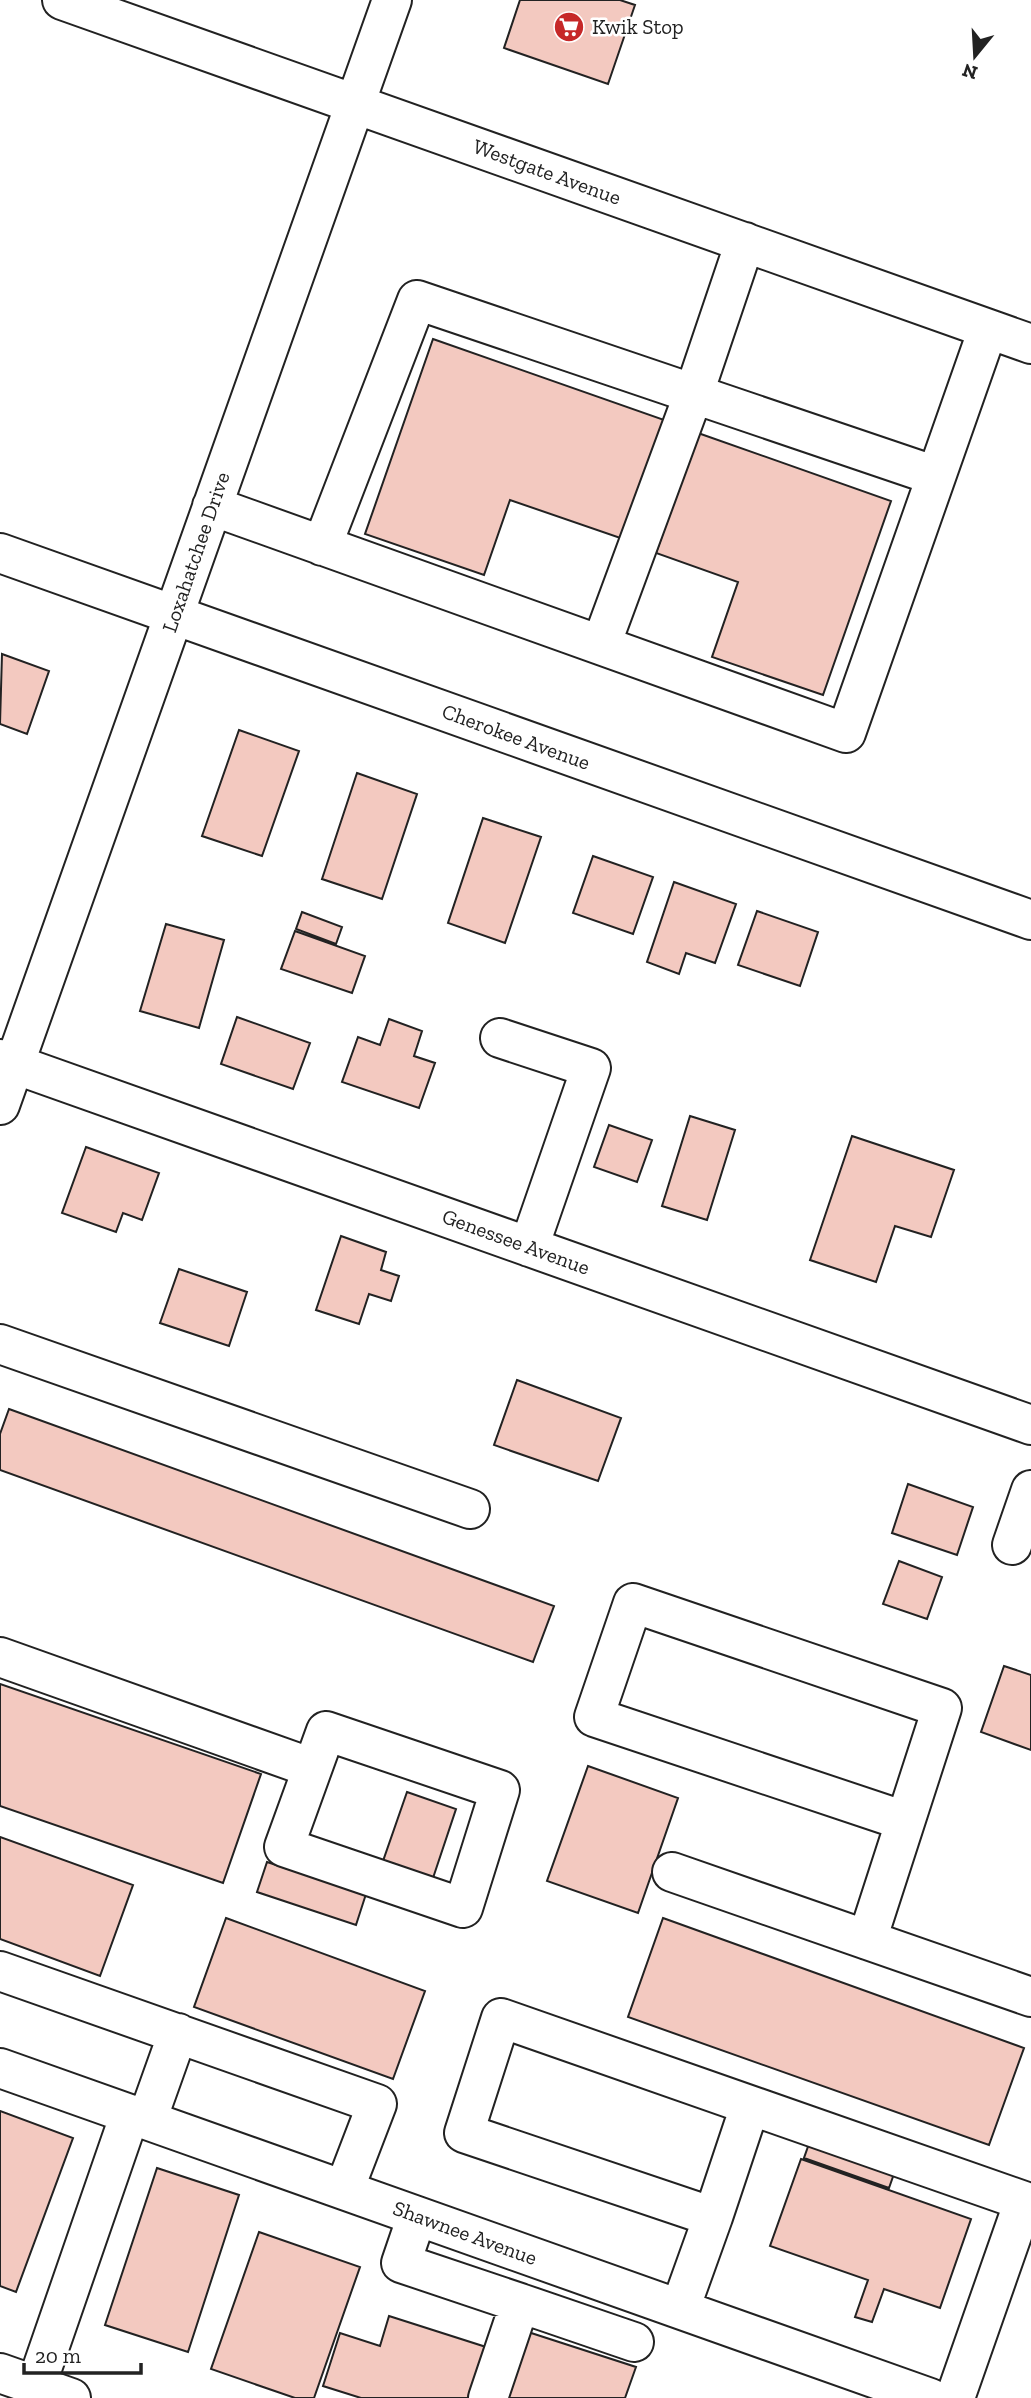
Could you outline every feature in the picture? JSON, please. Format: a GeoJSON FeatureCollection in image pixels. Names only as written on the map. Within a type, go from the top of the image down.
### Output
{"type":"FeatureCollection","features":[{"type":"Feature","properties":{"kind":"street","name":"Westgate Avenue"},"geometry":{"type":"LineString","coordinates":[[62,0],[1031,344]]}},
{"type":"Feature","properties":{"kind":"street","name":"Loxahatchee Drive"},"geometry":{"type":"LineString","coordinates":[[0,1105],[7,1061],[174,615],[392,0]]}},
{"type":"Feature","properties":{"kind":"street"},"geometry":{"type":"LineString","coordinates":[[601,646],[694,393],[744,242]]}},
{"type":"Feature","properties":{"kind":"street"},"geometry":{"type":"LineString","coordinates":[[322,545],[417,300],[936,476]]}},
{"type":"Feature","properties":{"kind":"street"},"geometry":{"type":"LineString","coordinates":[[212,506],[846,733],[988,329]]}},
{"type":"Feature","properties":{"kind":"street","name":"Cherokee Avenue"},"geometry":{"type":"LineString","coordinates":[[0,553],[1031,920]]}},
{"type":"Feature","properties":{"kind":"street"},"geometry":{"type":"LineString","coordinates":[[500,1038],[591,1068],[529,1247]]}},
{"type":"Feature","properties":{"kind":"street","name":"Genessee Avenue"},"geometry":{"type":"LineString","coordinates":[[7,1061],[1031,1425]]}},
{"type":"Feature","properties":{"kind":"street"},"geometry":{"type":"LineString","coordinates":[[0,1344],[470,1509]]}},
{"type":"Feature","properties":{"kind":"street"},"geometry":{"type":"LineString","coordinates":[[1012,1545],[1031,1490]]}},
{"type":"Feature","properties":{"kind":"street"},"geometry":{"type":"LineString","coordinates":[[867,1940],[942,1708],[634,1603],[594,1717],[905,1821]]}},
{"type":"Feature","properties":{"kind":"street"},"geometry":{"type":"LineString","coordinates":[[0,1657],[312,1768]]}},
{"type":"Feature","properties":{"kind":"street"},"geometry":{"type":"LineString","coordinates":[[326,1731],[500,1790],[463,1908],[284,1847],[312,1768],[326,1731]]}},
{"type":"Feature","properties":{"kind":"street"},"geometry":{"type":"LineString","coordinates":[[672,1872],[1031,1997]]}},
{"type":"Feature","properties":{"kind":"street"},"geometry":{"type":"LineString","coordinates":[[0,1971],[377,2104],[344,2190]]}},
{"type":"Feature","properties":{"kind":"street"},"geometry":{"type":"LineString","coordinates":[[713,2217],[464,2133],[501,2018],[750,2105],[1028,2191],[955,2398]]}},
{"type":"Feature","properties":{"kind":"street"},"geometry":{"type":"LineString","coordinates":[[0,2373],[54,2392],[138,2117],[178,2034]]}},
{"type":"Feature","properties":{"kind":"street","name":"Shawnee Avenue"},"geometry":{"type":"LineString","coordinates":[[0,2068],[680,2309],[886,2390],[930,2398]]}},
{"type":"Feature","properties":{"kind":"street"},"geometry":{"type":"LineString","coordinates":[[680,2309],[750,2105]]}},
{"type":"Feature","properties":{"kind":"street"},"geometry":{"type":"LineString","coordinates":[[417,2216],[401,2263],[634,2342]]}},
{"type":"Feature","properties":{"kind":"street"},"geometry":{"type":"LineString","coordinates":[[488,2398],[520,2303]]}},
{"type":"Feature","properties":{"kind":"building","name":"Kwik Stop"},"geometry":{"type":"Polygon","coordinates":[[[520,0],[620,0],[635,5],[608,84],[504,48],[520,0]]]}},
{"type":"Feature","properties":{"kind":"building"},"geometry":{"type":"Polygon","coordinates":[[[433,339],[670,422],[629,541],[510,500],[484,575],[365,534],[433,339]]]}},
{"type":"Feature","properties":{"kind":"building"},"geometry":{"type":"Polygon","coordinates":[[[698,433],[891,501],[823,695],[712,657],[738,582],[656,553],[698,433]]]}},
{"type":"Feature","properties":{"kind":"building"},"geometry":{"type":"Polygon","coordinates":[[[2,654],[49,671],[27,734],[0,724],[2,654]]]}},
{"type":"Feature","properties":{"kind":"building"},"geometry":{"type":"Polygon","coordinates":[[[239,730],[299,751],[262,856],[202,836],[239,730]]]}},
{"type":"Feature","properties":{"kind":"building"},"geometry":{"type":"Polygon","coordinates":[[[357,773],[417,794],[382,899],[322,879],[357,773]]]}},
{"type":"Feature","properties":{"kind":"building"},"geometry":{"type":"Polygon","coordinates":[[[483,818],[541,837],[505,943],[448,923],[483,818]]]}},
{"type":"Feature","properties":{"kind":"building"},"geometry":{"type":"Polygon","coordinates":[[[593,856],[653,877],[633,934],[573,913],[593,856]]]}},
{"type":"Feature","properties":{"kind":"building"},"geometry":{"type":"Polygon","coordinates":[[[674,882],[736,904],[715,963],[686,953],[679,974],[647,962],[674,882]]]}},
{"type":"Feature","properties":{"kind":"building"},"geometry":{"type":"Polygon","coordinates":[[[757,911],[818,932],[800,986],[738,965],[757,911]]]}},
{"type":"Feature","properties":{"kind":"building"},"geometry":{"type":"Polygon","coordinates":[[[302,912],[342,927],[336,944],[296,929],[302,912]]]}},
{"type":"Feature","properties":{"kind":"building"},"geometry":{"type":"Polygon","coordinates":[[[166,924],[224,940],[199,1028],[140,1011],[166,924]]]}},
{"type":"Feature","properties":{"kind":"building"},"geometry":{"type":"Polygon","coordinates":[[[295,931],[365,956],[352,993],[281,969],[295,931]]]}},
{"type":"Feature","properties":{"kind":"building"},"geometry":{"type":"Polygon","coordinates":[[[237,1017],[310,1043],[293,1089],[221,1064],[237,1017]]]}},
{"type":"Feature","properties":{"kind":"building"},"geometry":{"type":"Polygon","coordinates":[[[389,1019],[422,1031],[414,1056],[435,1063],[419,1108],[342,1082],[358,1037],[380,1045],[389,1019]]]}},
{"type":"Feature","properties":{"kind":"building"},"geometry":{"type":"Polygon","coordinates":[[[690,1116],[735,1130],[707,1220],[662,1206],[690,1116]]]}},
{"type":"Feature","properties":{"kind":"building"},"geometry":{"type":"Polygon","coordinates":[[[609,1125],[652,1140],[637,1182],[594,1167],[609,1125]]]}},
{"type":"Feature","properties":{"kind":"building"},"geometry":{"type":"Polygon","coordinates":[[[852,1136],[954,1170],[931,1237],[895,1226],[876,1282],[810,1260],[852,1136]]]}},
{"type":"Feature","properties":{"kind":"building"},"geometry":{"type":"Polygon","coordinates":[[[86,1147],[159,1173],[142,1220],[123,1213],[116,1232],[62,1213],[86,1147]]]}},
{"type":"Feature","properties":{"kind":"building"},"geometry":{"type":"Polygon","coordinates":[[[341,1236],[386,1252],[381,1270],[399,1276],[391,1301],[369,1294],[359,1324],[316,1310],[341,1236]]]}},
{"type":"Feature","properties":{"kind":"building"},"geometry":{"type":"Polygon","coordinates":[[[179,1269],[247,1292],[229,1346],[160,1323],[179,1269]]]}},
{"type":"Feature","properties":{"kind":"building"},"geometry":{"type":"Polygon","coordinates":[[[517,1380],[621,1418],[598,1481],[494,1445],[517,1380]]]}},
{"type":"Feature","properties":{"kind":"building"},"geometry":{"type":"Polygon","coordinates":[[[9,1409],[554,1606],[533,1662],[0,1470],[0,1434],[9,1409]]]}},
{"type":"Feature","properties":{"kind":"building"},"geometry":{"type":"Polygon","coordinates":[[[908,1484],[973,1507],[957,1555],[892,1533],[908,1484]]]}},
{"type":"Feature","properties":{"kind":"building"},"geometry":{"type":"Polygon","coordinates":[[[899,1561],[942,1577],[927,1619],[883,1604],[899,1561]]]}},
{"type":"Feature","properties":{"kind":"building"},"geometry":{"type":"Polygon","coordinates":[[[1004,1666],[1031,1675],[1031,1750],[981,1732],[1004,1666]]]}},
{"type":"Feature","properties":{"kind":"building"},"geometry":{"type":"Polygon","coordinates":[[[0,1684],[261,1774],[223,1883],[0,1806],[0,1684]]]}},
{"type":"Feature","properties":{"kind":"building"},"geometry":{"type":"Polygon","coordinates":[[[588,1766],[678,1798],[638,1913],[547,1881],[588,1766]]]}},
{"type":"Feature","properties":{"kind":"building"},"geometry":{"type":"Polygon","coordinates":[[[407,1792],[456,1809],[432,1881],[382,1864],[407,1792]]]}},
{"type":"Feature","properties":{"kind":"building"},"geometry":{"type":"Polygon","coordinates":[[[0,1837],[133,1885],[100,1976],[0,1939],[0,1837]]]}},
{"type":"Feature","properties":{"kind":"building"},"geometry":{"type":"Polygon","coordinates":[[[267,1862],[366,1894],[356,1925],[257,1892],[267,1862]]]}},
{"type":"Feature","properties":{"kind":"building"},"geometry":{"type":"Polygon","coordinates":[[[226,1918],[425,1991],[393,2079],[194,2007],[226,1918]]]}},
{"type":"Feature","properties":{"kind":"building"},"geometry":{"type":"Polygon","coordinates":[[[663,1918],[1024,2048],[989,2145],[628,2017],[663,1918]]]}},
{"type":"Feature","properties":{"kind":"building"},"geometry":{"type":"Polygon","coordinates":[[[0,2111],[73,2138],[16,2292],[0,2286],[0,2111]]]}},
{"type":"Feature","properties":{"kind":"building"},"geometry":{"type":"Polygon","coordinates":[[[811,2138],[896,2168],[889,2188],[804,2158],[811,2138]]]}},
{"type":"Feature","properties":{"kind":"building"},"geometry":{"type":"Polygon","coordinates":[[[801,2159],[971,2219],[940,2308],[884,2289],[872,2322],[855,2317],[868,2280],[770,2246],[801,2159]]]}},
{"type":"Feature","properties":{"kind":"building"},"geometry":{"type":"Polygon","coordinates":[[[157,2168],[239,2195],[188,2352],[105,2325],[157,2168]]]}},
{"type":"Feature","properties":{"kind":"building"},"geometry":{"type":"Polygon","coordinates":[[[259,2232],[360,2267],[314,2398],[295,2398],[211,2369],[259,2232]]]}},
{"type":"Feature","properties":{"kind":"building"},"geometry":{"type":"Polygon","coordinates":[[[389,2316],[486,2347],[470,2398],[361,2398],[323,2386],[340,2333],[380,2346],[389,2316]]]}},
{"type":"Feature","properties":{"kind":"building"},"geometry":{"type":"Polygon","coordinates":[[[525,2331],[636,2367],[625,2398],[504,2398],[525,2331]]]}},
{"type":"Feature","properties":{"kind":"place","name":"Kwik Stop"},"geometry":{"type":"Point","coordinates":[569,27]}}]}
